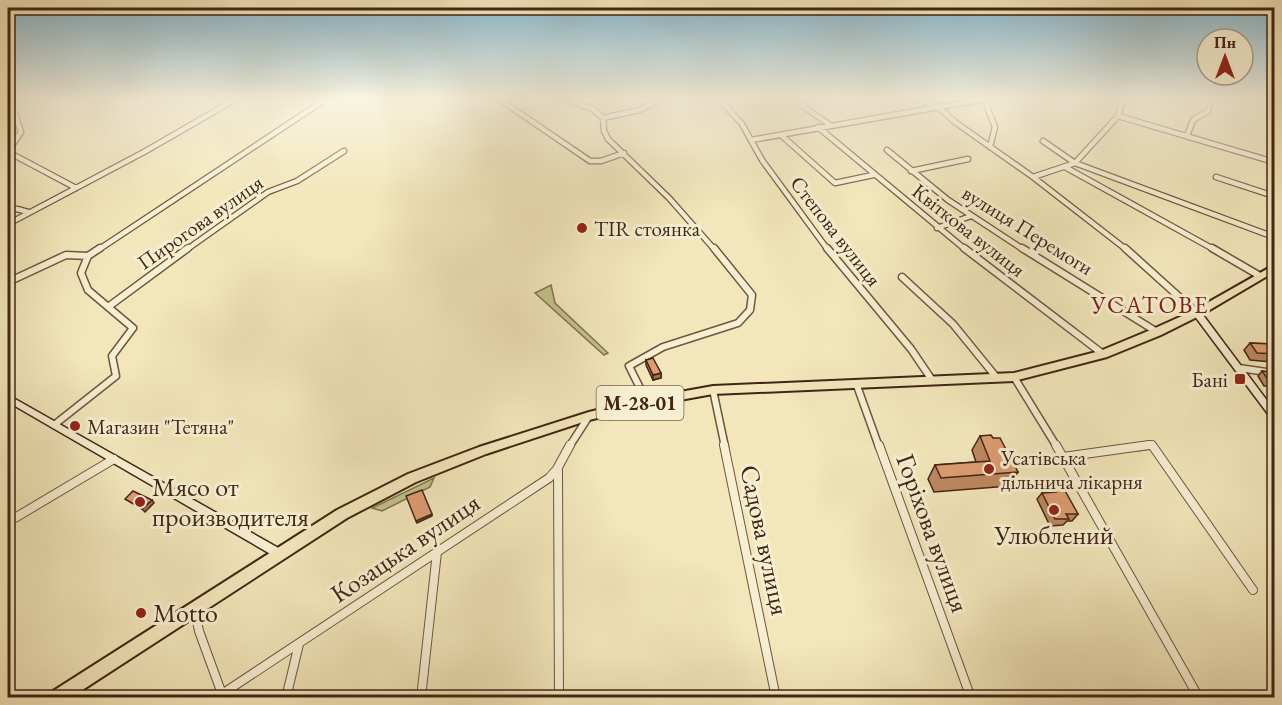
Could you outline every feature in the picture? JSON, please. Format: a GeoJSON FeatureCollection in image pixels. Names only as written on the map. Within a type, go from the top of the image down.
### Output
{"type":"FeatureCollection","features":[{"type":"Feature","properties":{"kind":"highway","name":"М-28-01"},"geometry":{"type":"LineString","coordinates":[[55,698],[342,514],[412,478],[483,450],[589,416],[713,390],[1014,377],[1103,354],[1157,332],[1197,313],[1274,270]]}},
{"type":"Feature","properties":{"kind":"street"},"geometry":{"type":"LineString","coordinates":[[21,132],[8,150],[76,188]]}},
{"type":"Feature","properties":{"kind":"street"},"geometry":{"type":"LineString","coordinates":[[8,224],[179,132]]}},
{"type":"Feature","properties":{"kind":"street"},"geometry":{"type":"LineString","coordinates":[[54,425],[116,376],[112,356],[133,328],[88,290],[80,276],[81,268],[88,256],[276,132]]}},
{"type":"Feature","properties":{"kind":"street"},"geometry":{"type":"LineString","coordinates":[[547,132],[590,161],[601,161],[624,153]]}},
{"type":"Feature","properties":{"kind":"street"},"geometry":{"type":"LineString","coordinates":[[605,132],[669,198],[742,280],[752,296],[750,310],[738,322],[663,347],[630,366],[647,402]]}},
{"type":"Feature","properties":{"kind":"street","name":"Степова вулиця"},"geometry":{"type":"LineString","coordinates":[[746,132],[762,160],[803,218],[911,349],[932,380]]}},
{"type":"Feature","properties":{"kind":"street"},"geometry":{"type":"LineString","coordinates":[[751,140],[797,132]]}},
{"type":"Feature","properties":{"kind":"street","name":"Квіткова вулиця"},"geometry":{"type":"LineString","coordinates":[[823,132],[937,228],[1103,354]]}},
{"type":"Feature","properties":{"kind":"street"},"geometry":{"type":"LineString","coordinates":[[970,132],[1116,240],[1197,313],[1275,416]]}},
{"type":"Feature","properties":{"kind":"street"},"geometry":{"type":"LineString","coordinates":[[990,147],[994,132]]}},
{"type":"Feature","properties":{"kind":"street"},"geometry":{"type":"LineString","coordinates":[[1033,177],[1076,163],[1104,132]]}},
{"type":"Feature","properties":{"kind":"street"},"geometry":{"type":"LineString","coordinates":[[1173,132],[1275,162]]}},
{"type":"Feature","properties":{"kind":"street"},"geometry":{"type":"LineString","coordinates":[[1187,136],[1189,132]]}},
{"type":"Feature","properties":{"kind":"street"},"geometry":{"type":"LineString","coordinates":[[781,135],[835,183],[873,175]]}},
{"type":"Feature","properties":{"kind":"street"},"geometry":{"type":"LineString","coordinates":[[1043,141],[1076,163],[1275,237]]}},
{"type":"Feature","properties":{"kind":"street","name":"вулиця Перемоги"},"geometry":{"type":"LineString","coordinates":[[887,150],[971,216],[1108,298],[1157,332]]}},
{"type":"Feature","properties":{"kind":"street","name":"Пирогова вулиця"},"geometry":{"type":"LineString","coordinates":[[108,307],[234,214],[268,192],[297,182],[344,151]]}},
{"type":"Feature","properties":{"kind":"street"},"geometry":{"type":"LineString","coordinates":[[911,171],[968,159]]}},
{"type":"Feature","properties":{"kind":"street"},"geometry":{"type":"LineString","coordinates":[[1065,167],[1260,276]]}},
{"type":"Feature","properties":{"kind":"street"},"geometry":{"type":"LineString","coordinates":[[1216,177],[1275,196]]}},
{"type":"Feature","properties":{"kind":"street"},"geometry":{"type":"LineString","coordinates":[[8,211],[17,209],[28,212]]}},
{"type":"Feature","properties":{"kind":"street"},"geometry":{"type":"LineString","coordinates":[[937,228],[971,216]]}},
{"type":"Feature","properties":{"kind":"street"},"geometry":{"type":"LineString","coordinates":[[8,282],[66,255],[88,256]]}},
{"type":"Feature","properties":{"kind":"street"},"geometry":{"type":"LineString","coordinates":[[902,277],[963,334],[998,378]]}},
{"type":"Feature","properties":{"kind":"street"},"geometry":{"type":"LineString","coordinates":[[1239,368],[1275,373]]}},
{"type":"Feature","properties":{"kind":"street"},"geometry":{"type":"LineString","coordinates":[[1014,377],[1063,457],[1199,698]]}},
{"type":"Feature","properties":{"kind":"street","name":"Горіхова вулиця"},"geometry":{"type":"LineString","coordinates":[[856,383],[970,698]]}},
{"type":"Feature","properties":{"kind":"street","name":"Садова вулиця"},"geometry":{"type":"LineString","coordinates":[[713,390],[776,698]]}},
{"type":"Feature","properties":{"kind":"street"},"geometry":{"type":"LineString","coordinates":[[8,398],[278,553]]}},
{"type":"Feature","properties":{"kind":"street","name":"Козацька вулиця"},"geometry":{"type":"LineString","coordinates":[[194,607],[199,632],[222,694],[558,470],[572,442],[582,432],[589,416]]}},
{"type":"Feature","properties":{"kind":"street"},"geometry":{"type":"LineString","coordinates":[[1063,457],[1152,445],[1253,590]]}},
{"type":"Feature","properties":{"kind":"street"},"geometry":{"type":"LineString","coordinates":[[8,522],[114,459]]}},
{"type":"Feature","properties":{"kind":"street"},"geometry":{"type":"LineString","coordinates":[[558,470],[559,698]]}},
{"type":"Feature","properties":{"kind":"street"},"geometry":{"type":"LineString","coordinates":[[421,698],[437,552]]}},
{"type":"Feature","properties":{"kind":"street"},"geometry":{"type":"LineString","coordinates":[[286,698],[299,644]]}},
{"type":"Feature","properties":{"kind":"green space"},"geometry":{"type":"Polygon","coordinates":[[[551,285],[555,303],[608,353],[604,355],[535,293],[551,285]]]}},
{"type":"Feature","properties":{"kind":"green space"},"geometry":{"type":"Polygon","coordinates":[[[434,478],[430,487],[382,511],[372,508],[434,478]]]}},
{"type":"Feature","properties":{"kind":"building"},"geometry":{"type":"Polygon","coordinates":[[[1250,343],[1275,344],[1275,354],[1257,353],[1250,343]]]}},
{"type":"Feature","properties":{"kind":"building"},"geometry":{"type":"Polygon","coordinates":[[[653,358],[661,373],[653,375],[646,360],[653,358]]]}},
{"type":"Feature","properties":{"kind":"building"},"geometry":{"type":"Polygon","coordinates":[[[1262,371],[1275,373],[1275,381],[1269,381],[1262,371]]]}},
{"type":"Feature","properties":{"kind":"building"},"geometry":{"type":"Polygon","coordinates":[[[991,435],[993,438],[1000,438],[1018,472],[941,478],[935,465],[990,461],[980,436],[991,435]]]}},
{"type":"Feature","properties":{"kind":"building"},"geometry":{"type":"Polygon","coordinates":[[[1063,487],[1078,514],[1066,514],[1069,519],[1055,519],[1042,493],[1056,492],[1055,490],[1063,487]]]}},
{"type":"Feature","properties":{"kind":"building"},"geometry":{"type":"Polygon","coordinates":[[[422,490],[432,514],[416,521],[406,496],[422,490]]]}},
{"type":"Feature","properties":{"kind":"building","name":"Мясо от производителя"},"geometry":{"type":"Polygon","coordinates":[[[133,491],[152,500],[142,509],[125,499],[133,491]]]}},
{"type":"Feature","properties":{"kind":"place","name":"TIR стоянка"},"geometry":{"type":"Point","coordinates":[582,228]}},
{"type":"Feature","properties":{"kind":"place","name":"Бані"},"geometry":{"type":"Point","coordinates":[1240,379]}},
{"type":"Feature","properties":{"kind":"place","name":"Магазин \"Тетяна\""},"geometry":{"type":"Point","coordinates":[75,426]}},
{"type":"Feature","properties":{"kind":"place","name":"Усатівська дільнича лікарня"},"geometry":{"type":"Point","coordinates":[989,469]}},
{"type":"Feature","properties":{"kind":"place","name":"Мясо от производителя"},"geometry":{"type":"Point","coordinates":[140,502]}},
{"type":"Feature","properties":{"kind":"place","name":"Улюблений"},"geometry":{"type":"Point","coordinates":[1054,510]}},
{"type":"Feature","properties":{"kind":"place","name":"Motto"},"geometry":{"type":"Point","coordinates":[141,613]}},
{"type":"Feature","properties":{"kind":"district","name":"УСАТОВЕ"},"geometry":{"type":"Point","coordinates":[1150,304]}}]}
